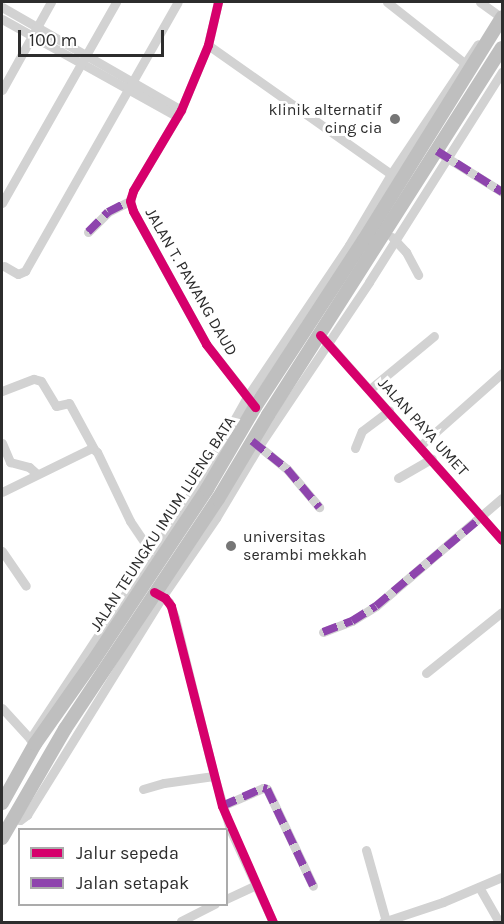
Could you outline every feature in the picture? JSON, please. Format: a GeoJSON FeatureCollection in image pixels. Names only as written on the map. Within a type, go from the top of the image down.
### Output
{"type":"FeatureCollection","features":[{"type":"Feature","properties":{"kind":"highway","name":"JALAN TEUNGKU IMUM LUENG BATA"},"geometry":{"type":"LineString","coordinates":[[2,803],[32,742],[155,559],[207,489],[251,402],[364,240],[395,177],[501,14]]}},
{"type":"Feature","properties":{"kind":"highway","name":"JALAN TEUNGKU IMUM LUENG BATA"},"geometry":{"type":"LineString","coordinates":[[5,832],[65,729],[158,594],[442,154],[502,48]]}},
{"type":"Feature","properties":{"kind":"highway"},"geometry":{"type":"LineString","coordinates":[[207,489],[218,499]]}},
{"type":"Feature","properties":{"kind":"street"},"geometry":{"type":"LineString","coordinates":[[2,90],[51,2]]}},
{"type":"Feature","properties":{"kind":"street"},"geometry":{"type":"LineString","coordinates":[[2,203],[116,2]]}},
{"type":"Feature","properties":{"kind":"street"},"geometry":{"type":"LineString","coordinates":[[4,266],[18,274],[25,271],[178,2]]}},
{"type":"Feature","properties":{"kind":"street","name":"JALAN T. PAWANG DAUD"},"geometry":{"type":"LineString","coordinates":[[217,2],[208,45],[180,114],[133,191],[130,201],[133,211],[206,344],[251,402]]}},
{"type":"Feature","properties":{"kind":"street"},"geometry":{"type":"LineString","coordinates":[[387,2],[467,66]]}},
{"type":"Feature","properties":{"kind":"street"},"geometry":{"type":"LineString","coordinates":[[480,2],[501,14]]}},
{"type":"Feature","properties":{"kind":"street"},"geometry":{"type":"LineString","coordinates":[[2,7],[81,64],[127,91],[180,114]]}},
{"type":"Feature","properties":{"kind":"street"},"geometry":{"type":"LineString","coordinates":[[2,19],[86,55],[132,81],[180,114]]}},
{"type":"Feature","properties":{"kind":"street"},"geometry":{"type":"LineString","coordinates":[[208,45],[395,177]]}},
{"type":"Feature","properties":{"kind":"street"},"geometry":{"type":"LineString","coordinates":[[502,72],[442,154],[502,192]]}},
{"type":"Feature","properties":{"kind":"street"},"geometry":{"type":"LineString","coordinates":[[88,231],[108,212],[130,201]]}},
{"type":"Feature","properties":{"kind":"street"},"geometry":{"type":"LineString","coordinates":[[390,236],[418,275]]}},
{"type":"Feature","properties":{"kind":"street"},"geometry":{"type":"LineString","coordinates":[[369,389],[434,336]]}},
{"type":"Feature","properties":{"kind":"street","name":"JALAN PAYA UMET"},"geometry":{"type":"LineString","coordinates":[[324,339],[421,445],[502,540]]}},
{"type":"Feature","properties":{"kind":"street"},"geometry":{"type":"LineString","coordinates":[[421,445],[502,373]]}},
{"type":"Feature","properties":{"kind":"street"},"geometry":{"type":"LineString","coordinates":[[2,391],[34,379],[41,381],[56,406],[69,403],[130,521],[155,559],[201,479],[251,402]]}},
{"type":"Feature","properties":{"kind":"street"},"geometry":{"type":"LineString","coordinates":[[354,448],[362,431],[389,411]]}},
{"type":"Feature","properties":{"kind":"street"},"geometry":{"type":"LineString","coordinates":[[2,443],[10,462],[29,467],[36,473]]}},
{"type":"Feature","properties":{"kind":"street"},"geometry":{"type":"LineString","coordinates":[[273,922],[222,806],[175,618],[169,602],[158,594],[216,518],[256,444],[287,469],[319,507]]}},
{"type":"Feature","properties":{"kind":"street"},"geometry":{"type":"LineString","coordinates":[[2,492],[86,449],[94,449]]}},
{"type":"Feature","properties":{"kind":"street"},"geometry":{"type":"LineString","coordinates":[[398,478],[432,458]]}},
{"type":"Feature","properties":{"kind":"street"},"geometry":{"type":"LineString","coordinates":[[323,632],[352,621],[376,606],[502,498]]}},
{"type":"Feature","properties":{"kind":"street"},"geometry":{"type":"LineString","coordinates":[[2,551],[26,586]]}},
{"type":"Feature","properties":{"kind":"street"},"geometry":{"type":"LineString","coordinates":[[426,673],[502,612]]}},
{"type":"Feature","properties":{"kind":"street"},"geometry":{"type":"LineString","coordinates":[[2,708],[32,742]]}},
{"type":"Feature","properties":{"kind":"street"},"geometry":{"type":"LineString","coordinates":[[143,789],[164,783],[214,777]]}},
{"type":"Feature","properties":{"kind":"street"},"geometry":{"type":"LineString","coordinates":[[222,806],[263,788],[267,789],[313,886]]}},
{"type":"Feature","properties":{"kind":"street"},"geometry":{"type":"LineString","coordinates":[[366,850],[385,922],[502,877]]}},
{"type":"Feature","properties":{"kind":"street"},"geometry":{"type":"LineString","coordinates":[[228,898],[256,885]]}},
{"type":"Feature","properties":{"kind":"street"},"geometry":{"type":"LineString","coordinates":[[479,887],[499,922]]}},
{"type":"Feature","properties":{"kind":"street"},"geometry":{"type":"LineString","coordinates":[[181,921],[211,906]]}},
{"type":"Feature","properties":{"kind":"marked path"},"geometry":{"type":"LineString","coordinates":[[437,151],[502,192]]}},
{"type":"Feature","properties":{"kind":"marked path"},"geometry":{"type":"LineString","coordinates":[[88,232],[108,212],[130,201]]}},
{"type":"Feature","properties":{"kind":"marked path"},"geometry":{"type":"LineString","coordinates":[[252,441],[287,469],[319,507]]}},
{"type":"Feature","properties":{"kind":"marked path"},"geometry":{"type":"LineString","coordinates":[[323,632],[352,621],[376,606],[483,516]]}},
{"type":"Feature","properties":{"kind":"marked path"},"geometry":{"type":"LineString","coordinates":[[222,806],[263,788],[267,789],[313,886]]}},
{"type":"Feature","properties":{"kind":"cycle path"},"geometry":{"type":"LineString","coordinates":[[218,2],[208,45],[181,110],[133,191],[130,201],[133,211],[206,344],[255,407]]}},
{"type":"Feature","properties":{"kind":"cycle path"},"geometry":{"type":"LineString","coordinates":[[320,335],[502,540]]}},
{"type":"Feature","properties":{"kind":"cycle path"},"geometry":{"type":"LineString","coordinates":[[154,592],[165,598],[171,606],[222,806],[273,922]]}},
{"type":"Feature","properties":{"kind":"place","name":"klinik alternatif cing cia"},"geometry":{"type":"Point","coordinates":[395,119]}},
{"type":"Feature","properties":{"kind":"place","name":"universitas serambi mekkah"},"geometry":{"type":"Point","coordinates":[231,546]}}]}
